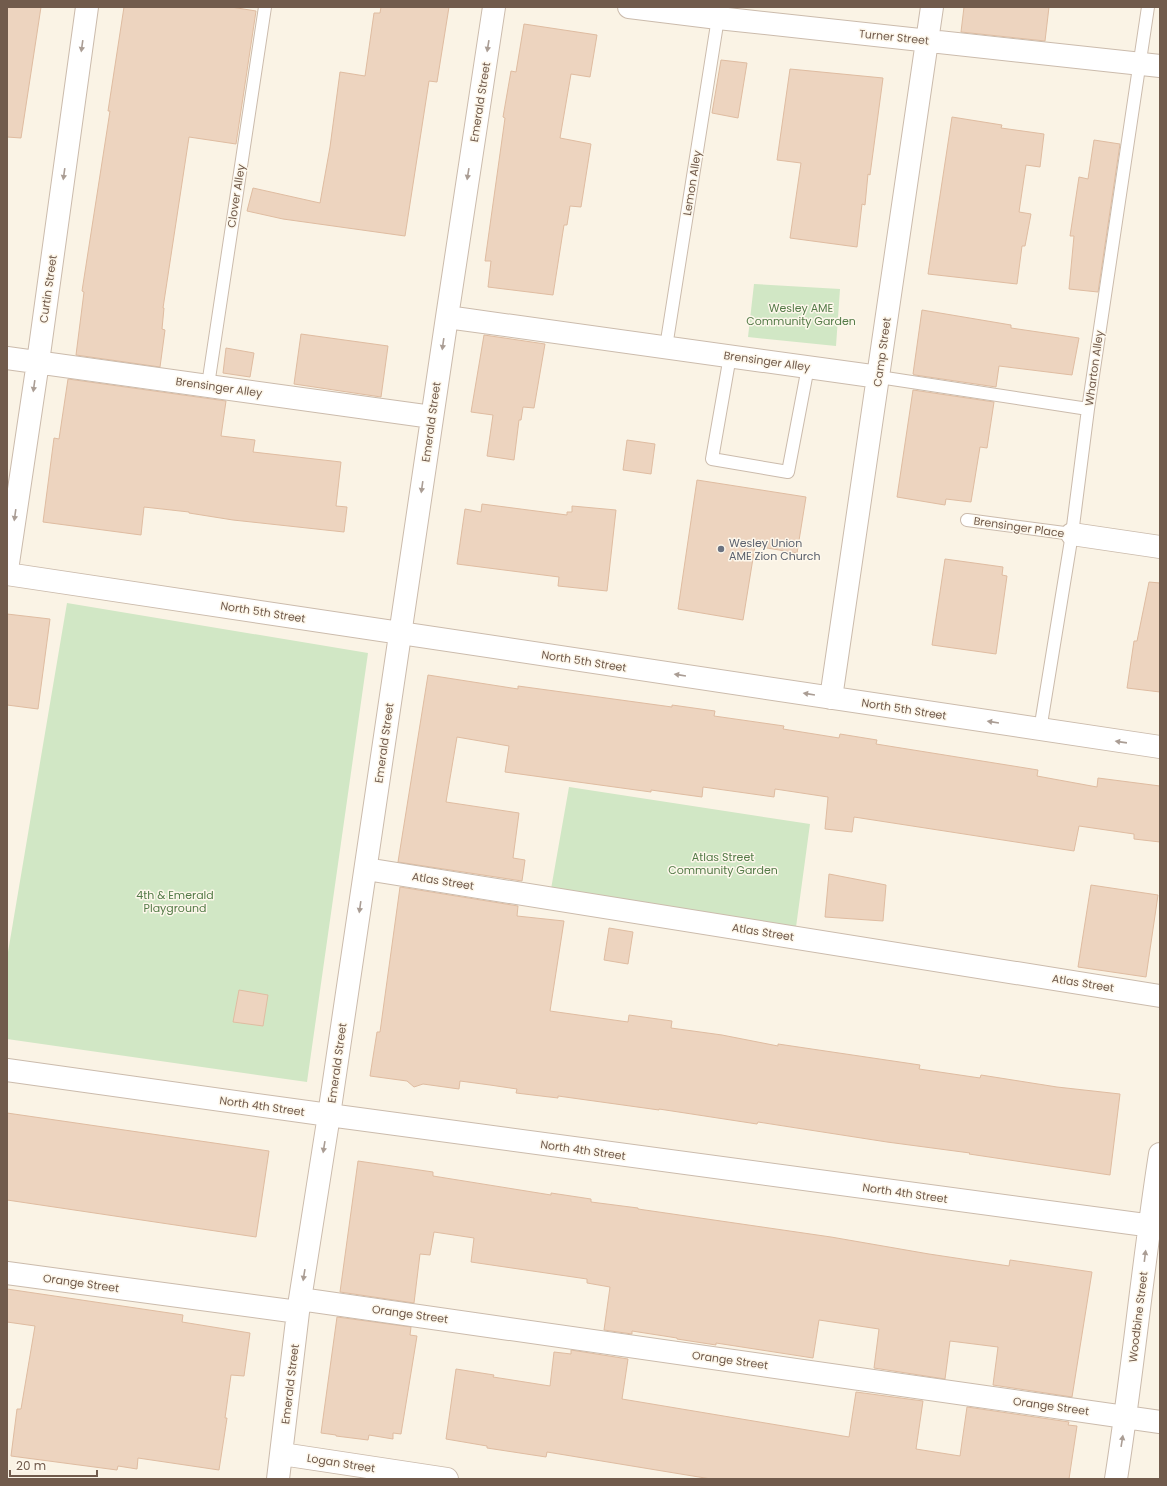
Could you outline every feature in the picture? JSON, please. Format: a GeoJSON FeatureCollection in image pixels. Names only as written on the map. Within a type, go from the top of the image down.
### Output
{"type":"FeatureCollection","features":[{"type":"Feature","properties":{"kind":"street","name":"Curtin Street"},"geometry":{"type":"LineString","coordinates":[[7,570],[38,362],[87,7]]}},
{"type":"Feature","properties":{"kind":"street","name":"Emerald Street"},"geometry":{"type":"LineString","coordinates":[[278,1479],[299,1305],[366,869],[446,317],[494,7]]}},
{"type":"Feature","properties":{"kind":"street","name":"Turner Street"},"geometry":{"type":"LineString","coordinates":[[629,7],[1150,65]]}},
{"type":"Feature","properties":{"kind":"street","name":"Camp Street"},"geometry":{"type":"LineString","coordinates":[[831,698],[932,7]]}},
{"type":"Feature","properties":{"kind":"street","name":"Brensinger Alley"},"geometry":{"type":"LineString","coordinates":[[446,317],[879,377]]}},
{"type":"Feature","properties":{"kind":"street","name":"Brensinger Alley"},"geometry":{"type":"LineString","coordinates":[[7,358],[432,417]]}},
{"type":"Feature","properties":{"kind":"street"},"geometry":{"type":"LineString","coordinates":[[1072,534],[1160,547]]}},
{"type":"Feature","properties":{"kind":"street","name":"North 5th Street"},"geometry":{"type":"LineString","coordinates":[[7,574],[1160,747]]}},
{"type":"Feature","properties":{"kind":"street","name":"Atlas Street"},"geometry":{"type":"LineString","coordinates":[[366,869],[1160,996]]}},
{"type":"Feature","properties":{"kind":"street","name":"North 4th Street"},"geometry":{"type":"LineString","coordinates":[[7,1070],[1154,1226]]}},
{"type":"Feature","properties":{"kind":"street","name":"Woodbine Street"},"geometry":{"type":"LineString","coordinates":[[1116,1479],[1154,1226],[1160,1154]]}},
{"type":"Feature","properties":{"kind":"street","name":"Orange Street"},"geometry":{"type":"LineString","coordinates":[[7,1273],[299,1305],[1160,1422]]}},
{"type":"Feature","properties":{"kind":"street","name":"Logan Street"},"geometry":{"type":"LineString","coordinates":[[282,1454],[447,1479]]}},
{"type":"Feature","properties":{"kind":"lane","name":"Clover Alley"},"geometry":{"type":"LineString","coordinates":[[208,386],[265,7]]}},
{"type":"Feature","properties":{"kind":"lane","name":"Wharton Alley"},"geometry":{"type":"LineString","coordinates":[[1040,730],[1072,534],[1088,409],[1150,65],[1148,7]]}},
{"type":"Feature","properties":{"kind":"lane","name":"Lemon Alley"},"geometry":{"type":"LineString","coordinates":[[666,347],[718,18]]}},
{"type":"Feature","properties":{"kind":"lane"},"geometry":{"type":"LineString","coordinates":[[730,356],[712,459],[788,472],[808,367]]}},
{"type":"Feature","properties":{"kind":"lane","name":"Brensinger Alley"},"geometry":{"type":"LineString","coordinates":[[879,377],[1088,409]]}},
{"type":"Feature","properties":{"kind":"lane","name":"Brensinger Place"},"geometry":{"type":"LineString","coordinates":[[967,520],[1072,534]]}},
{"type":"Feature","properties":{"kind":"green space","name":"Wesley AME Community Garden"},"geometry":{"type":"Polygon","coordinates":[[[754,284],[840,289],[836,346],[748,337],[754,284]]]}},
{"type":"Feature","properties":{"kind":"green space","name":"4th & Emerald Playground"},"geometry":{"type":"Polygon","coordinates":[[[67,603],[368,653],[307,1082],[7,1039],[7,958],[67,603]]]}},
{"type":"Feature","properties":{"kind":"green space","name":"Atlas Street Community Garden"},"geometry":{"type":"Polygon","coordinates":[[[569,787],[810,824],[796,927],[551,889],[569,787]]]}},
{"type":"Feature","properties":{"kind":"building"},"geometry":{"type":"Polygon","coordinates":[[[7,7],[41,7],[21,138],[7,137],[7,7]]]}},
{"type":"Feature","properties":{"kind":"building"},"geometry":{"type":"Polygon","coordinates":[[[124,7],[231,7],[256,11],[236,144],[189,137],[163,308],[162,329],[165,330],[160,367],[76,355],[84,292],[82,291],[110,111],[108,111],[124,7]]]}},
{"type":"Feature","properties":{"kind":"building"},"geometry":{"type":"Polygon","coordinates":[[[381,7],[449,7],[437,82],[429,81],[405,236],[283,219],[247,211],[253,188],[320,203],[330,147],[340,72],[365,76],[374,13],[380,13],[381,7]]]}},
{"type":"Feature","properties":{"kind":"building"},"geometry":{"type":"Polygon","coordinates":[[[964,7],[1049,7],[1045,41],[961,32],[964,7]]]}},
{"type":"Feature","properties":{"kind":"building"},"geometry":{"type":"Polygon","coordinates":[[[524,24],[597,35],[590,77],[571,74],[560,138],[591,144],[581,207],[570,206],[567,225],[564,225],[553,295],[488,287],[491,261],[485,261],[505,118],[503,117],[511,71],[516,72],[524,24]]]}},
{"type":"Feature","properties":{"kind":"building"},"geometry":{"type":"Polygon","coordinates":[[[721,60],[747,63],[738,118],[712,113],[721,60]]]}},
{"type":"Feature","properties":{"kind":"building"},"geometry":{"type":"Polygon","coordinates":[[[790,69],[883,78],[870,175],[868,174],[865,205],[862,204],[857,247],[790,238],[801,163],[777,160],[790,69]]]}},
{"type":"Feature","properties":{"kind":"building"},"geometry":{"type":"Polygon","coordinates":[[[952,117],[1002,125],[1001,128],[1044,134],[1040,167],[1026,165],[1019,212],[1031,214],[1025,246],[1022,246],[1017,284],[928,274],[952,117]]]}},
{"type":"Feature","properties":{"kind":"building"},"geometry":{"type":"Polygon","coordinates":[[[1094,140],[1120,144],[1098,292],[1069,289],[1074,236],[1070,236],[1079,177],[1088,179],[1094,140]]]}},
{"type":"Feature","properties":{"kind":"building"},"geometry":{"type":"Polygon","coordinates":[[[922,310],[1011,325],[1011,328],[1079,338],[1072,375],[999,366],[996,387],[915,375],[913,374],[922,310]]]}},
{"type":"Feature","properties":{"kind":"building"},"geometry":{"type":"Polygon","coordinates":[[[301,334],[388,346],[381,397],[294,384],[301,334]]]}},
{"type":"Feature","properties":{"kind":"building"},"geometry":{"type":"Polygon","coordinates":[[[484,335],[545,344],[534,408],[523,407],[521,420],[519,420],[514,460],[487,456],[493,415],[471,412],[484,335]]]}},
{"type":"Feature","properties":{"kind":"building"},"geometry":{"type":"Polygon","coordinates":[[[226,348],[254,353],[250,377],[223,373],[226,348]]]}},
{"type":"Feature","properties":{"kind":"building"},"geometry":{"type":"Polygon","coordinates":[[[68,379],[226,401],[221,436],[255,440],[253,452],[341,462],[336,506],[347,507],[344,532],[233,520],[189,512],[144,507],[141,535],[43,522],[54,438],[59,439],[68,379]]]}},
{"type":"Feature","properties":{"kind":"building"},"geometry":{"type":"Polygon","coordinates":[[[913,390],[994,402],[987,448],[980,447],[971,502],[946,499],[945,505],[897,497],[913,390]]]}},
{"type":"Feature","properties":{"kind":"building"},"geometry":{"type":"Polygon","coordinates":[[[627,440],[655,444],[651,474],[623,470],[627,440]]]}},
{"type":"Feature","properties":{"kind":"building","name":"Wesley Union AME Zion Church"},"geometry":{"type":"Polygon","coordinates":[[[697,480],[806,497],[797,553],[755,546],[743,620],[678,609],[697,480]]]}},
{"type":"Feature","properties":{"kind":"building"},"geometry":{"type":"Polygon","coordinates":[[[482,504],[567,515],[567,512],[572,512],[572,506],[616,510],[607,591],[558,586],[559,577],[457,564],[465,509],[481,512],[482,504]]]}},
{"type":"Feature","properties":{"kind":"building"},"geometry":{"type":"Polygon","coordinates":[[[945,559],[1003,567],[1002,575],[1007,576],[996,654],[932,645],[945,559]]]}},
{"type":"Feature","properties":{"kind":"building"},"geometry":{"type":"Polygon","coordinates":[[[1149,582],[1160,583],[1160,692],[1127,688],[1134,641],[1137,641],[1149,582]]]}},
{"type":"Feature","properties":{"kind":"building"},"geometry":{"type":"Polygon","coordinates":[[[7,614],[50,619],[38,709],[7,705],[7,614]]]}},
{"type":"Feature","properties":{"kind":"building"},"geometry":{"type":"Polygon","coordinates":[[[428,675],[518,689],[518,686],[672,707],[672,705],[715,711],[714,716],[784,726],[783,729],[839,738],[840,734],[877,740],[876,744],[1038,770],[1037,776],[1097,787],[1098,778],[1160,786],[1160,842],[1134,839],[1134,834],[1079,826],[1074,851],[854,817],[852,832],[825,829],[828,797],[775,789],[774,797],[703,787],[702,797],[651,790],[651,792],[505,772],[509,746],[457,737],[446,802],[519,813],[513,858],[525,860],[522,881],[398,862],[428,675]]]}},
{"type":"Feature","properties":{"kind":"building"},"geometry":{"type":"Polygon","coordinates":[[[829,874],[886,885],[883,921],[825,917],[829,874]]]}},
{"type":"Feature","properties":{"kind":"building"},"geometry":{"type":"Polygon","coordinates":[[[1091,885],[1158,895],[1146,977],[1078,967],[1091,885]]]}},
{"type":"Feature","properties":{"kind":"building"},"geometry":{"type":"Polygon","coordinates":[[[400,887],[518,906],[517,916],[564,921],[550,1011],[628,1022],[629,1015],[672,1021],[671,1028],[722,1035],[778,1046],[778,1044],[920,1065],[919,1069],[980,1078],[981,1075],[1057,1087],[1120,1094],[1110,1175],[758,1122],[757,1124],[558,1096],[558,1098],[516,1093],[517,1089],[490,1085],[460,1081],[459,1089],[423,1084],[414,1087],[407,1081],[370,1076],[377,1032],[380,1032],[400,887]]]}},
{"type":"Feature","properties":{"kind":"building"},"geometry":{"type":"Polygon","coordinates":[[[609,928],[633,932],[628,964],[604,960],[609,928]]]}},
{"type":"Feature","properties":{"kind":"building"},"geometry":{"type":"Polygon","coordinates":[[[239,990],[268,995],[263,1026],[233,1022],[239,990]]]}},
{"type":"Feature","properties":{"kind":"building"},"geometry":{"type":"Polygon","coordinates":[[[7,1113],[269,1151],[256,1237],[7,1200],[7,1113]]]}},
{"type":"Feature","properties":{"kind":"building"},"geometry":{"type":"Polygon","coordinates":[[[358,1161],[433,1172],[433,1176],[551,1195],[551,1193],[591,1199],[591,1202],[831,1237],[929,1254],[1009,1266],[1010,1260],[1092,1272],[1072,1397],[993,1385],[998,1347],[950,1341],[945,1379],[874,1368],[879,1329],[819,1320],[813,1358],[716,1343],[716,1345],[632,1331],[632,1334],[604,1330],[610,1287],[587,1283],[587,1279],[471,1262],[474,1238],[434,1232],[430,1255],[420,1254],[414,1303],[340,1292],[358,1161]]]}},
{"type":"Feature","properties":{"kind":"building"},"geometry":{"type":"Polygon","coordinates":[[[7,1289],[183,1315],[182,1322],[250,1333],[244,1376],[231,1375],[225,1418],[227,1418],[219,1470],[138,1458],[137,1469],[118,1466],[117,1470],[11,1456],[17,1409],[21,1409],[35,1326],[7,1322],[7,1289]]]}},
{"type":"Feature","properties":{"kind":"building"},"geometry":{"type":"Polygon","coordinates":[[[337,1317],[411,1327],[410,1335],[417,1336],[401,1434],[393,1433],[393,1439],[369,1435],[368,1440],[321,1433],[337,1317]]]}},
{"type":"Feature","properties":{"kind":"building"},"geometry":{"type":"Polygon","coordinates":[[[571,1350],[628,1359],[622,1399],[849,1437],[856,1392],[923,1401],[916,1449],[960,1456],[967,1407],[1069,1422],[1068,1425],[1077,1426],[1069,1479],[711,1479],[547,1452],[546,1457],[487,1448],[487,1446],[446,1439],[456,1369],[494,1375],[493,1377],[550,1386],[554,1352],[571,1354],[571,1350]]]}},
{"type":"Feature","properties":{"kind":"place","name":"Wesley Union AME Zion Church"},"geometry":{"type":"Point","coordinates":[721,549]}}]}
